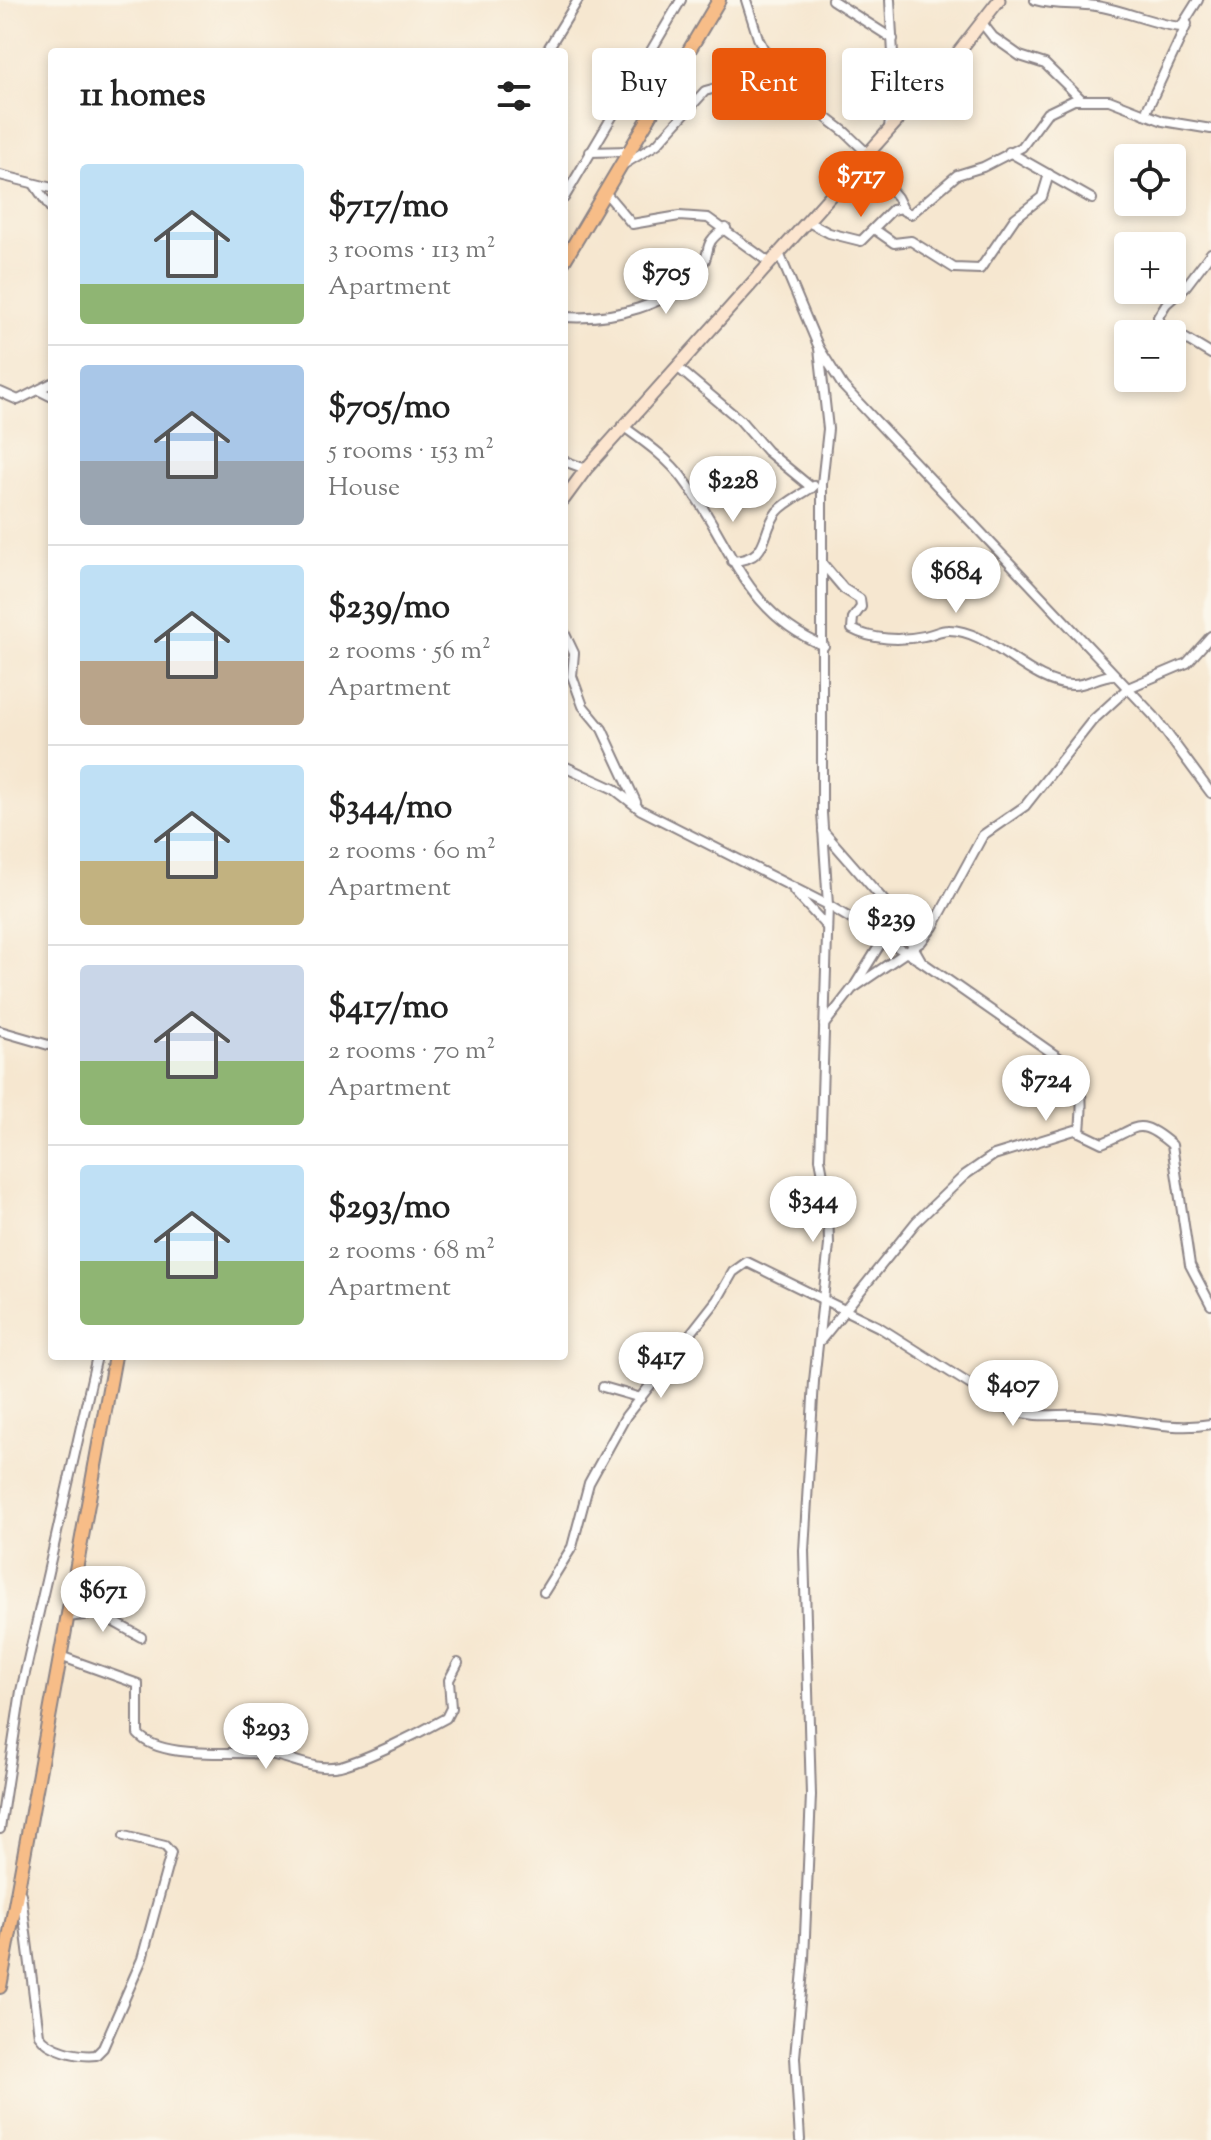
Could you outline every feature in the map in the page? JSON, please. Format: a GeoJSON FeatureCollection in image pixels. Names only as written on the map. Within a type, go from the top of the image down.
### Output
{"type":"FeatureCollection","features":[{"type":"Feature","properties":{"kind":"main road"},"geometry":{"type":"LineString","coordinates":[[568,254],[719,0]]}},
{"type":"Feature","properties":{"kind":"main road"},"geometry":{"type":"LineString","coordinates":[[0,1987],[114,1360]]}},
{"type":"Feature","properties":{"kind":"street"},"geometry":{"type":"LineString","coordinates":[[548,48],[578,0]]}},
{"type":"Feature","properties":{"kind":"street"},"geometry":{"type":"LineString","coordinates":[[670,0],[675,11]]}},
{"type":"Feature","properties":{"kind":"street"},"geometry":{"type":"LineString","coordinates":[[568,180],[590,152],[681,0]]}},
{"type":"Feature","properties":{"kind":"street"},"geometry":{"type":"LineString","coordinates":[[746,0],[763,48]]}},
{"type":"Feature","properties":{"kind":"street"},"geometry":{"type":"LineString","coordinates":[[832,0],[893,39]]}},
{"type":"Feature","properties":{"kind":"street"},"geometry":{"type":"LineString","coordinates":[[889,130],[893,39],[890,0]]}},
{"type":"Feature","properties":{"kind":"street"},"geometry":{"type":"LineString","coordinates":[[568,494],[586,469],[867,157],[999,0]]}},
{"type":"Feature","properties":{"kind":"street"},"geometry":{"type":"LineString","coordinates":[[1035,0],[1104,8],[1154,25],[1181,27],[1189,20]]}},
{"type":"Feature","properties":{"kind":"street"},"geometry":{"type":"LineString","coordinates":[[1145,114],[1198,0]]}},
{"type":"Feature","properties":{"kind":"street"},"geometry":{"type":"LineString","coordinates":[[982,23],[993,37],[1020,56],[1045,64],[1080,98]]}},
{"type":"Feature","properties":{"kind":"street"},"geometry":{"type":"LineString","coordinates":[[620,167],[657,144],[705,91],[712,89]]}},
{"type":"Feature","properties":{"kind":"street"},"geometry":{"type":"LineString","coordinates":[[826,117],[845,132],[867,157],[907,213],[916,211],[957,175],[983,167],[1022,147],[1047,113],[1080,98],[1109,100],[1145,114],[1211,129]]}},
{"type":"Feature","properties":{"kind":"street"},"geometry":{"type":"LineString","coordinates":[[590,152],[629,151]]}},
{"type":"Feature","properties":{"kind":"street"},"geometry":{"type":"LineString","coordinates":[[1008,152],[1092,199]]}},
{"type":"Feature","properties":{"kind":"street"},"geometry":{"type":"LineString","coordinates":[[874,229],[894,243],[911,241],[954,268],[980,269],[1015,218],[1042,197],[1049,174]]}},
{"type":"Feature","properties":{"kind":"street"},"geometry":{"type":"LineString","coordinates":[[0,175],[48,187]]}},
{"type":"Feature","properties":{"kind":"street"},"geometry":{"type":"LineString","coordinates":[[34,184],[48,204]]}},
{"type":"Feature","properties":{"kind":"street"},"geometry":{"type":"LineString","coordinates":[[605,192],[625,218],[637,225],[690,215],[708,218],[774,258],[819,348],[843,386],[935,481],[1026,584],[1128,688],[1211,793]]}},
{"type":"Feature","properties":{"kind":"street"},"geometry":{"type":"LineString","coordinates":[[808,222],[829,233],[860,241],[892,210],[902,208]]}},
{"type":"Feature","properties":{"kind":"street"},"geometry":{"type":"LineString","coordinates":[[568,317],[591,319],[662,300],[700,269],[708,243],[726,228]]}},
{"type":"Feature","properties":{"kind":"street"},"geometry":{"type":"LineString","coordinates":[[1211,253],[1158,317],[1161,324],[1211,354]]}},
{"type":"Feature","properties":{"kind":"street"},"geometry":{"type":"LineString","coordinates":[[800,2140],[795,2057],[804,1959],[811,1795],[804,1551],[814,1381],[826,1298],[830,1217],[820,1159],[828,905],[822,830],[822,480],[828,429],[819,348]]}},
{"type":"Feature","properties":{"kind":"street"},"geometry":{"type":"LineString","coordinates":[[677,367],[740,420],[767,451],[812,488]]}},
{"type":"Feature","properties":{"kind":"street"},"geometry":{"type":"LineString","coordinates":[[0,392],[18,400],[48,386]]}},
{"type":"Feature","properties":{"kind":"street"},"geometry":{"type":"LineString","coordinates":[[40,391],[48,395]]}},
{"type":"Feature","properties":{"kind":"street"},"geometry":{"type":"LineString","coordinates":[[624,427],[672,464],[685,480],[724,539],[741,578],[766,609],[824,646]]}},
{"type":"Feature","properties":{"kind":"street"},"geometry":{"type":"LineString","coordinates":[[568,462],[586,469]]}},
{"type":"Feature","properties":{"kind":"street"},"geometry":{"type":"LineString","coordinates":[[732,561],[748,558],[758,551],[767,541],[777,512],[822,480]]}},
{"type":"Feature","properties":{"kind":"street"},"geometry":{"type":"LineString","coordinates":[[822,563],[844,589],[860,599],[861,607],[853,618],[852,629],[865,636],[915,638],[949,630],[978,639],[1045,677],[1072,685],[1096,676],[1114,675]]}},
{"type":"Feature","properties":{"kind":"street"},"geometry":{"type":"LineString","coordinates":[[852,989],[915,947],[933,927],[983,835],[1025,806],[1074,741],[1128,688],[1187,663],[1211,636]]}},
{"type":"Feature","properties":{"kind":"street"},"geometry":{"type":"LineString","coordinates":[[568,640],[574,653],[572,676],[583,706],[602,729],[619,773],[641,810]]}},
{"type":"Feature","properties":{"kind":"street"},"geometry":{"type":"LineString","coordinates":[[568,768],[614,789],[641,810],[828,905],[922,962],[1072,1068],[1083,1101],[1080,1131]]}},
{"type":"Feature","properties":{"kind":"street"},"geometry":{"type":"LineString","coordinates":[[822,830],[897,917],[922,962]]}},
{"type":"Feature","properties":{"kind":"street"},"geometry":{"type":"LineString","coordinates":[[788,884],[827,927]]}},
{"type":"Feature","properties":{"kind":"street"},"geometry":{"type":"LineString","coordinates":[[824,1025],[886,940],[897,917]]}},
{"type":"Feature","properties":{"kind":"street"},"geometry":{"type":"LineString","coordinates":[[0,1031],[48,1045]]}},
{"type":"Feature","properties":{"kind":"street"},"geometry":{"type":"LineString","coordinates":[[820,1341],[916,1222],[965,1175],[994,1155],[1080,1131],[1102,1143],[1132,1126],[1141,1125],[1172,1145],[1190,1265],[1211,1305]]}},
{"type":"Feature","properties":{"kind":"street"},"geometry":{"type":"LineString","coordinates":[[544,1592],[572,1547],[589,1483],[626,1416],[740,1265],[751,1262],[796,1288],[826,1298],[1012,1411],[1035,1416],[1080,1414],[1188,1427],[1211,1424]]}},
{"type":"Feature","properties":{"kind":"street"},"geometry":{"type":"LineString","coordinates":[[0,1829],[21,1691],[96,1360]]}},
{"type":"Feature","properties":{"kind":"street"},"geometry":{"type":"LineString","coordinates":[[603,1387],[641,1398]]}},
{"type":"Feature","properties":{"kind":"street"},"geometry":{"type":"LineString","coordinates":[[68,1617],[98,1613],[141,1637]]}},
{"type":"Feature","properties":{"kind":"street"},"geometry":{"type":"LineString","coordinates":[[60,1656],[138,1684],[138,1734],[144,1740],[185,1751],[276,1756],[318,1768],[342,1765],[446,1718],[451,1708],[449,1680],[458,1663]]}},
{"type":"Feature","properties":{"kind":"street"},"geometry":{"type":"LineString","coordinates":[[19,1884],[39,2035],[51,2046],[84,2056],[96,2055],[103,2048],[142,1959],[172,1851],[165,1846],[124,1836]]}}]}
